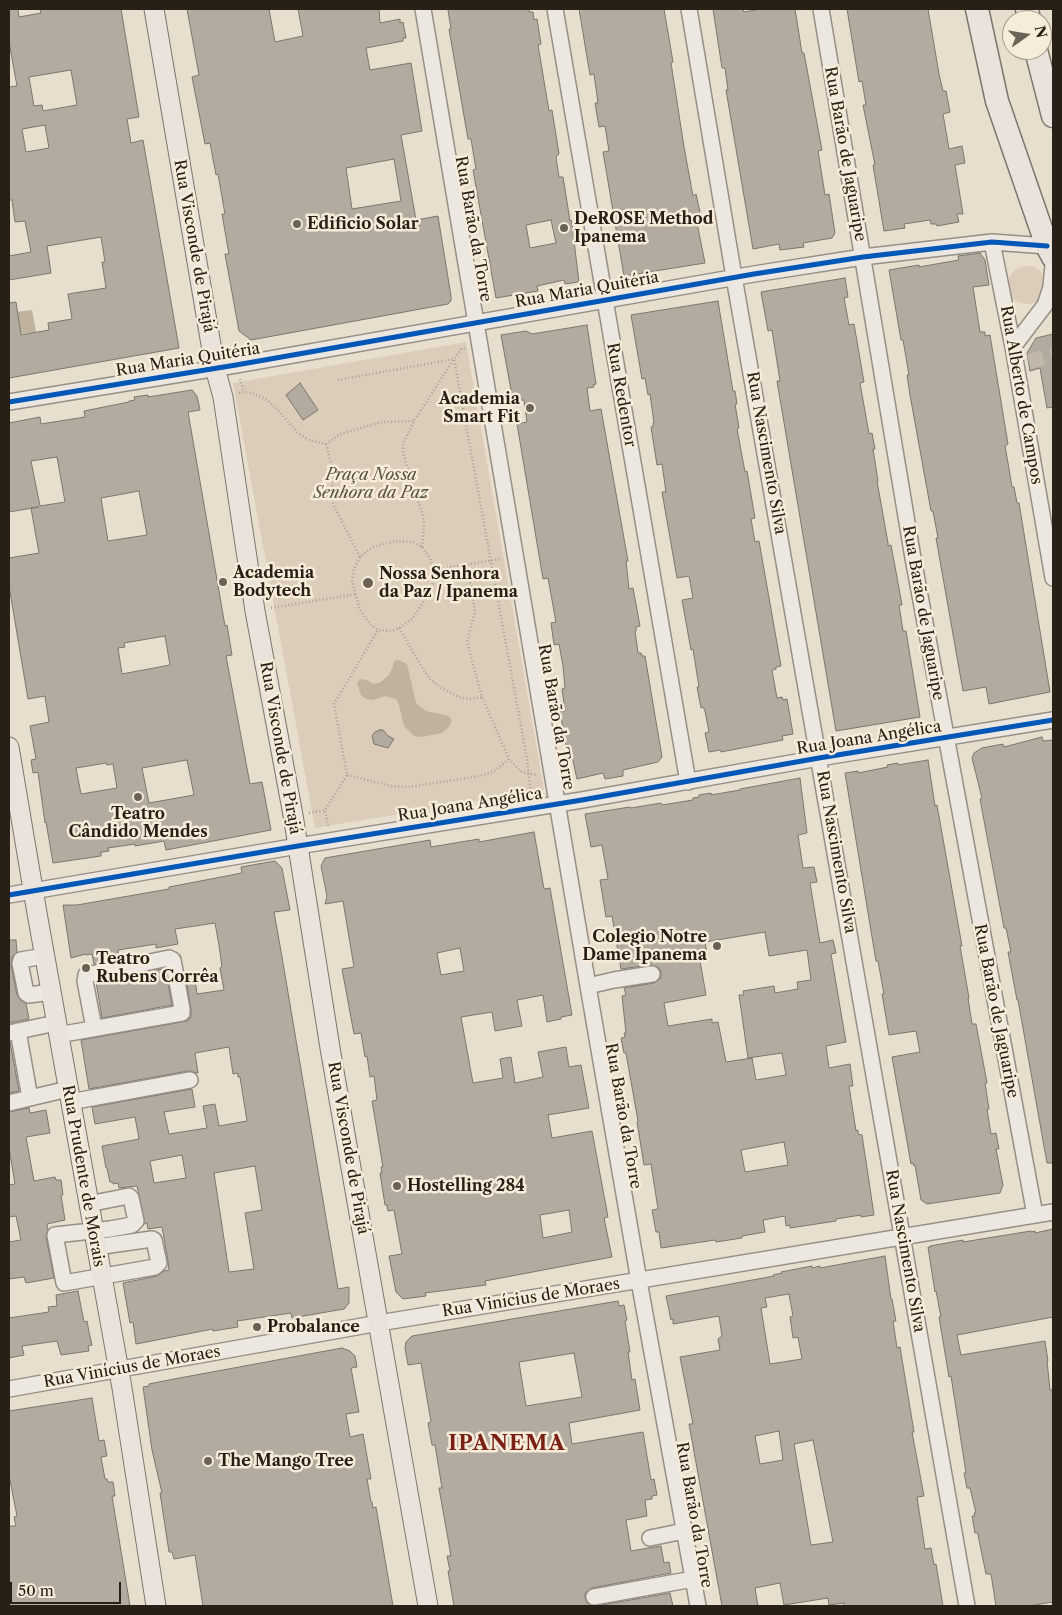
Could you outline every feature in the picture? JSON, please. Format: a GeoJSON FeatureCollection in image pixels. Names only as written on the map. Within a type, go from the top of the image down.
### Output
{"type":"FeatureCollection","features":[{"type":"Feature","properties":{"kind":"highway"},"geometry":{"type":"LineString","coordinates":[[977,9],[997,100],[1051,250]]}},
{"type":"Feature","properties":{"kind":"highway"},"geometry":{"type":"LineString","coordinates":[[1039,60],[1053,116]]}},
{"type":"Feature","properties":{"kind":"main road","name":"Rua Visconde de Pirajá"},"geometry":{"type":"LineString","coordinates":[[154,9],[215,368],[223,397],[255,611],[298,846],[331,1054],[428,1606]]}},
{"type":"Feature","properties":{"kind":"main road","name":"Rua Prudente de Morais"},"geometry":{"type":"LineString","coordinates":[[9,747],[44,956],[118,1369],[156,1606]]}},
{"type":"Feature","properties":{"kind":"street","name":"Rua Barão da Torre"},"geometry":{"type":"LineString","coordinates":[[423,9],[588,986],[698,1606]]}},
{"type":"Feature","properties":{"kind":"street","name":"Rua Redentor"},"geometry":{"type":"LineString","coordinates":[[555,9],[688,782]]}},
{"type":"Feature","properties":{"kind":"street","name":"Rua Nascimento Silva"},"geometry":{"type":"LineString","coordinates":[[689,9],[734,277],[967,1606]]}},
{"type":"Feature","properties":{"kind":"street","name":"Rua Barão de Jaguaripe"},"geometry":{"type":"LineString","coordinates":[[821,9],[892,441],[945,738],[1035,1215]]}},
{"type":"Feature","properties":{"kind":"street","name":"Rua Maria Quitéria"},"geometry":{"type":"LineString","coordinates":[[9,402],[863,256],[992,242],[1051,250]]}},
{"type":"Feature","properties":{"kind":"street","name":"Rua Alberto de Campos"},"geometry":{"type":"LineString","coordinates":[[992,242],[1013,347],[1022,364],[1049,526],[1053,578]]}},
{"type":"Feature","properties":{"kind":"street"},"geometry":{"type":"LineString","coordinates":[[1013,347],[1051,298],[1053,265],[1051,250]]}},
{"type":"Feature","properties":{"kind":"street","name":"Rua Joana Angélica"},"geometry":{"type":"LineString","coordinates":[[9,895],[1053,720]]}},
{"type":"Feature","properties":{"kind":"street"},"geometry":{"type":"LineString","coordinates":[[44,956],[21,960],[20,963],[26,993],[30,996],[51,992]]}},
{"type":"Feature","properties":{"kind":"street"},"geometry":{"type":"LineString","coordinates":[[30,1098],[14,1032],[94,1028],[182,1013],[173,960],[170,958],[86,975],[85,981],[94,1028]]}},
{"type":"Feature","properties":{"kind":"street"},"geometry":{"type":"LineString","coordinates":[[588,986],[652,974]]}},
{"type":"Feature","properties":{"kind":"street"},"geometry":{"type":"LineString","coordinates":[[9,1103],[30,1098],[190,1080]]}},
{"type":"Feature","properties":{"kind":"street"},"geometry":{"type":"LineString","coordinates":[[88,1204],[129,1196],[136,1221],[132,1225],[94,1239]]}},
{"type":"Feature","properties":{"kind":"street","name":"Rua Vinícius de Moraes"},"geometry":{"type":"LineString","coordinates":[[9,1389],[379,1323],[1053,1212]]}},
{"type":"Feature","properties":{"kind":"street"},"geometry":{"type":"LineString","coordinates":[[55,1235],[94,1239],[154,1240],[159,1263],[155,1267],[101,1276],[64,1282],[55,1235]]}},
{"type":"Feature","properties":{"kind":"street"},"geometry":{"type":"LineString","coordinates":[[650,1538],[684,1531]]}},
{"type":"Feature","properties":{"kind":"street"},"geometry":{"type":"LineString","coordinates":[[594,1597],[693,1579]]}},
{"type":"Feature","properties":{"kind":"path"},"geometry":{"type":"LineString","coordinates":[[422,547],[423,516],[403,444],[414,421],[461,349]]}},
{"type":"Feature","properties":{"kind":"path"},"geometry":{"type":"LineString","coordinates":[[338,380],[454,359]]}},
{"type":"Feature","properties":{"kind":"path"},"geometry":{"type":"LineString","coordinates":[[454,359],[529,774],[533,807]]}},
{"type":"Feature","properties":{"kind":"path"},"geometry":{"type":"LineString","coordinates":[[244,392],[260,395],[272,404],[298,433],[304,437],[326,444]]}},
{"type":"Feature","properties":{"kind":"path"},"geometry":{"type":"LineString","coordinates":[[326,444],[340,434],[382,422],[414,421]]}},
{"type":"Feature","properties":{"kind":"path"},"geometry":{"type":"LineString","coordinates":[[326,444],[332,466],[333,504],[360,557]]}},
{"type":"Feature","properties":{"kind":"path"},"geometry":{"type":"LineString","coordinates":[[396,541],[412,542],[422,547],[430,558],[433,570],[431,591],[412,619],[399,628],[378,630],[370,624],[360,610],[352,581],[360,557],[373,547],[396,541]]}},
{"type":"Feature","properties":{"kind":"path"},"geometry":{"type":"LineString","coordinates":[[433,570],[516,556]]}},
{"type":"Feature","properties":{"kind":"path"},"geometry":{"type":"LineString","coordinates":[[467,564],[475,611],[468,642],[482,697],[509,758],[520,771],[529,774],[553,776]]}},
{"type":"Feature","properties":{"kind":"path"},"geometry":{"type":"LineString","coordinates":[[255,611],[356,594]]}},
{"type":"Feature","properties":{"kind":"path"},"geometry":{"type":"LineString","coordinates":[[399,628],[430,679],[440,687],[459,697],[470,699],[482,697]]}},
{"type":"Feature","properties":{"kind":"path"},"geometry":{"type":"LineString","coordinates":[[325,810],[347,775],[334,704],[378,630]]}},
{"type":"Feature","properties":{"kind":"path"},"geometry":{"type":"LineString","coordinates":[[347,775],[391,786],[408,787],[481,776],[496,770],[509,758]]}},
{"type":"Feature","properties":{"kind":"green space"},"geometry":{"type":"Polygon","coordinates":[[[1027,266],[1040,272],[1046,285],[1040,298],[1027,304],[1014,298],[1008,285],[1014,272],[1027,266]]]}},
{"type":"Feature","properties":{"kind":"green space","name":"Praça Nossa Senhora da Paz"},"geometry":{"type":"Polygon","coordinates":[[[466,342],[544,790],[315,828],[233,383],[466,342]]]}},
{"type":"Feature","properties":{"kind":"shaded area"},"geometry":{"type":"Polygon","coordinates":[[[32,310],[36,332],[20,334],[17,312],[32,310]]]}},
{"type":"Feature","properties":{"kind":"shaded area"},"geometry":{"type":"Polygon","coordinates":[[[399,660],[407,664],[416,703],[426,711],[449,716],[452,721],[442,733],[422,737],[414,736],[404,726],[396,699],[385,696],[373,700],[366,699],[361,695],[357,683],[361,679],[373,684],[381,682],[389,675],[394,661],[399,660]]]}},
{"type":"Feature","properties":{"kind":"building"},"geometry":{"type":"Polygon","coordinates":[[[9,9],[18,9],[19,17],[41,13],[40,9],[121,9],[139,117],[127,119],[131,143],[143,140],[179,348],[9,378],[9,303],[16,302],[21,335],[49,330],[48,323],[72,319],[68,294],[106,288],[102,262],[105,262],[101,237],[47,246],[51,273],[9,280],[9,256],[31,252],[25,221],[15,222],[12,200],[9,200],[9,87],[17,86],[9,42],[9,9]],[[71,70],[29,77],[34,106],[42,105],[43,111],[77,105],[71,70]],[[45,125],[22,129],[26,152],[49,148],[45,125]]]}},
{"type":"Feature","properties":{"kind":"building"},"geometry":{"type":"Polygon","coordinates":[[[187,9],[269,9],[275,42],[303,36],[298,9],[379,9],[380,23],[400,19],[400,23],[403,22],[406,38],[403,38],[403,41],[366,48],[370,70],[411,63],[422,131],[401,135],[416,220],[438,216],[451,301],[448,304],[251,340],[239,331],[225,254],[229,254],[218,174],[216,175],[210,143],[205,144],[192,77],[199,75],[187,9]],[[394,159],[346,168],[352,209],[401,201],[394,159]]]}},
{"type":"Feature","properties":{"kind":"building"},"geometry":{"type":"Polygon","coordinates":[[[529,9],[529,12],[533,12],[534,20],[537,19],[541,44],[538,45],[549,111],[552,110],[559,154],[556,157],[559,177],[563,177],[570,221],[574,233],[579,282],[565,284],[564,280],[537,286],[538,291],[496,298],[473,170],[476,169],[471,139],[468,139],[449,29],[451,29],[448,10],[529,9]],[[551,220],[526,225],[530,248],[556,243],[551,220]]]}},
{"type":"Feature","properties":{"kind":"building"},"geometry":{"type":"Polygon","coordinates":[[[579,9],[664,9],[684,147],[693,196],[696,194],[700,212],[696,213],[696,218],[705,263],[624,276],[603,152],[609,151],[605,126],[599,127],[595,103],[598,103],[594,74],[590,75],[579,9]]]}},
{"type":"Feature","properties":{"kind":"building"},"geometry":{"type":"Polygon","coordinates":[[[713,9],[743,9],[744,12],[761,9],[795,9],[822,150],[818,151],[825,195],[829,194],[835,233],[832,238],[803,243],[804,247],[780,250],[779,244],[753,249],[726,90],[728,90],[725,68],[722,68],[713,9]]]}},
{"type":"Feature","properties":{"kind":"building"},"geometry":{"type":"Polygon","coordinates":[[[847,9],[928,9],[939,74],[943,91],[946,91],[950,112],[943,114],[949,149],[962,146],[965,163],[955,165],[963,214],[957,214],[959,222],[937,226],[936,224],[931,224],[930,220],[904,224],[905,228],[884,231],[873,165],[875,165],[863,105],[866,105],[862,81],[859,82],[847,9]]]}},
{"type":"Feature","properties":{"kind":"building"},"geometry":{"type":"Polygon","coordinates":[[[980,253],[985,260],[989,285],[973,287],[980,332],[985,332],[985,336],[990,335],[1008,444],[1005,446],[1012,487],[1014,487],[1017,503],[1019,503],[1050,692],[989,704],[986,687],[963,691],[936,538],[938,538],[933,511],[931,511],[910,395],[907,375],[909,375],[903,340],[901,340],[889,270],[959,260],[958,256],[980,253]]]}},
{"type":"Feature","properties":{"kind":"building"},"geometry":{"type":"Polygon","coordinates":[[[845,278],[848,297],[844,298],[849,325],[854,324],[864,382],[860,383],[869,434],[872,433],[875,449],[873,449],[877,481],[888,546],[891,545],[894,561],[902,605],[899,605],[903,631],[906,631],[920,717],[836,731],[777,381],[780,381],[772,330],[768,331],[761,292],[845,278]]]}},
{"type":"Feature","properties":{"kind":"building"},"geometry":{"type":"Polygon","coordinates":[[[718,301],[733,391],[735,391],[737,404],[735,404],[739,428],[737,429],[755,518],[751,519],[755,542],[759,541],[781,666],[772,670],[777,698],[787,699],[793,734],[782,736],[783,740],[721,752],[720,750],[709,752],[705,733],[709,732],[705,711],[703,707],[701,708],[693,649],[691,650],[682,600],[693,598],[689,576],[677,578],[662,492],[666,492],[662,464],[657,465],[651,427],[653,427],[654,423],[650,394],[648,395],[645,378],[642,379],[631,315],[718,301]]]}},
{"type":"Feature","properties":{"kind":"building"},"geometry":{"type":"Polygon","coordinates":[[[587,325],[596,384],[593,385],[594,387],[587,388],[590,411],[601,409],[628,561],[626,561],[629,589],[633,588],[640,626],[636,627],[635,631],[638,653],[645,656],[662,757],[658,762],[623,770],[623,776],[605,779],[603,773],[577,779],[572,756],[568,756],[560,712],[565,711],[562,689],[565,688],[563,666],[559,644],[554,645],[551,623],[556,622],[548,578],[543,579],[517,424],[527,422],[524,400],[513,401],[501,335],[526,331],[532,334],[587,325]]]}},
{"type":"Feature","properties":{"kind":"building"},"geometry":{"type":"Polygon","coordinates":[[[1053,334],[1053,407],[1047,408],[1040,368],[1030,371],[1027,353],[1036,338],[1053,334]]]}},
{"type":"Feature","properties":{"kind":"building"},"geometry":{"type":"Polygon","coordinates":[[[300,383],[318,410],[303,420],[286,395],[300,383]]]}},
{"type":"Feature","properties":{"kind":"building"},"geometry":{"type":"Polygon","coordinates":[[[192,390],[197,396],[200,410],[188,412],[225,626],[227,625],[232,655],[226,656],[250,784],[262,782],[271,830],[166,850],[164,841],[108,848],[109,851],[101,852],[101,856],[53,863],[38,772],[33,773],[31,760],[36,759],[30,726],[49,722],[45,696],[28,699],[9,586],[9,558],[39,553],[31,508],[9,512],[9,423],[40,417],[41,424],[85,417],[84,411],[129,402],[135,400],[134,397],[148,395],[148,397],[192,390]],[[57,457],[31,461],[40,506],[65,502],[57,457]],[[139,491],[101,498],[108,541],[147,535],[139,491]],[[165,636],[124,643],[125,647],[118,648],[122,674],[170,665],[165,636]],[[187,760],[142,768],[149,803],[194,795],[187,760]],[[106,763],[76,768],[81,794],[117,788],[113,764],[107,765],[106,763]]]}},
{"type":"Feature","properties":{"kind":"building"},"geometry":{"type":"Polygon","coordinates":[[[383,730],[394,739],[388,748],[374,744],[372,736],[383,730]]]}},
{"type":"Feature","properties":{"kind":"building"},"geometry":{"type":"Polygon","coordinates":[[[1042,737],[1043,741],[1053,740],[1053,1163],[1047,1163],[1008,952],[1011,952],[1006,928],[1004,928],[980,799],[982,798],[972,758],[974,753],[982,748],[1003,744],[1004,747],[1042,737]]]}},
{"type":"Feature","properties":{"kind":"building"},"geometry":{"type":"Polygon","coordinates":[[[928,760],[962,946],[960,946],[972,1024],[976,1024],[987,1083],[985,1083],[989,1109],[987,1109],[991,1134],[996,1133],[999,1149],[996,1149],[1003,1185],[1000,1193],[927,1204],[921,1200],[915,1165],[911,1164],[892,1057],[920,1052],[916,1031],[889,1035],[882,994],[884,994],[878,961],[876,961],[845,773],[858,771],[858,773],[888,767],[887,765],[928,760]]]}},
{"type":"Feature","properties":{"kind":"building"},"geometry":{"type":"Polygon","coordinates":[[[800,778],[807,833],[798,835],[803,868],[814,867],[817,882],[810,883],[820,943],[833,940],[836,953],[831,954],[846,1042],[826,1046],[829,1068],[850,1064],[853,1086],[849,1086],[856,1131],[858,1130],[858,1134],[862,1135],[874,1215],[861,1217],[861,1215],[790,1228],[790,1225],[786,1226],[785,1216],[763,1220],[765,1232],[742,1236],[742,1238],[661,1248],[659,1232],[656,1232],[652,1210],[658,1209],[651,1164],[644,1165],[626,1053],[624,1053],[621,1038],[625,1037],[624,1033],[626,1033],[622,996],[626,995],[624,988],[654,983],[661,978],[661,972],[659,968],[651,965],[621,969],[612,916],[606,917],[600,880],[608,879],[602,845],[591,847],[585,814],[693,800],[693,798],[699,797],[699,795],[711,793],[711,795],[800,778]],[[765,932],[705,942],[708,960],[700,961],[706,995],[664,1003],[668,1026],[712,1019],[712,1023],[718,1022],[726,1062],[752,1058],[756,1080],[786,1075],[782,1053],[748,1058],[739,995],[744,995],[743,991],[774,986],[775,993],[798,989],[797,982],[811,980],[807,950],[769,956],[765,932]],[[784,1142],[741,1150],[745,1172],[788,1165],[784,1142]]]}},
{"type":"Feature","properties":{"kind":"building"},"geometry":{"type":"Polygon","coordinates":[[[534,832],[544,889],[550,888],[572,1015],[547,1022],[543,995],[517,1000],[522,1026],[495,1031],[492,1012],[461,1017],[473,1083],[503,1078],[500,1059],[511,1057],[515,1083],[543,1077],[538,1052],[566,1047],[569,1067],[581,1065],[589,1108],[548,1115],[552,1138],[592,1131],[608,1217],[604,1218],[612,1257],[485,1281],[486,1285],[425,1293],[426,1296],[403,1299],[396,1292],[389,1256],[402,1254],[394,1210],[388,1211],[387,1205],[385,1205],[380,1173],[382,1173],[381,1167],[383,1167],[372,1101],[377,1100],[374,1076],[370,1077],[361,1033],[354,1034],[342,969],[354,967],[343,901],[325,904],[327,896],[321,866],[325,858],[430,840],[431,847],[479,839],[479,842],[534,832]],[[460,948],[437,953],[441,975],[464,971],[460,948]],[[569,1210],[540,1215],[543,1238],[572,1232],[569,1210]]]}},
{"type":"Feature","properties":{"kind":"building"},"geometry":{"type":"Polygon","coordinates":[[[275,861],[282,868],[290,910],[274,912],[338,1289],[349,1287],[349,1303],[344,1309],[292,1318],[291,1313],[237,1321],[238,1327],[213,1331],[213,1329],[136,1344],[133,1322],[130,1323],[123,1283],[157,1276],[169,1270],[162,1227],[148,1229],[147,1223],[145,1224],[137,1186],[119,1188],[118,1183],[113,1184],[113,1182],[110,1182],[106,1168],[102,1146],[139,1139],[135,1117],[95,1124],[92,1107],[192,1089],[195,1107],[164,1112],[169,1134],[207,1128],[203,1106],[215,1104],[219,1126],[247,1121],[240,1077],[238,1077],[238,1073],[233,1074],[229,1047],[195,1053],[198,1073],[188,1071],[89,1089],[81,1040],[187,1021],[191,1017],[191,1009],[185,973],[194,972],[197,994],[224,990],[220,968],[222,967],[219,945],[215,923],[175,929],[178,944],[156,948],[156,944],[118,950],[119,959],[94,964],[92,954],[71,958],[63,905],[77,905],[169,889],[169,887],[242,873],[241,867],[275,861]],[[182,1155],[150,1161],[154,1183],[186,1178],[182,1155]],[[255,1166],[214,1173],[229,1272],[254,1269],[245,1213],[262,1210],[255,1166]]]}},
{"type":"Feature","properties":{"kind":"building"},"geometry":{"type":"Polygon","coordinates":[[[9,940],[16,940],[17,952],[12,957],[11,965],[17,995],[21,1001],[26,1003],[29,1019],[9,1023],[9,940]]]}},
{"type":"Feature","properties":{"kind":"building"},"geometry":{"type":"Polygon","coordinates":[[[165,968],[172,1005],[102,1018],[96,982],[122,977],[122,981],[145,976],[145,973],[165,968]]]}},
{"type":"Feature","properties":{"kind":"building"},"geometry":{"type":"Polygon","coordinates":[[[9,1042],[19,1091],[9,1093],[9,1042]]]}},
{"type":"Feature","properties":{"kind":"building"},"geometry":{"type":"Polygon","coordinates":[[[29,1108],[30,1113],[46,1110],[50,1133],[26,1137],[34,1181],[55,1177],[56,1180],[61,1180],[65,1220],[47,1224],[46,1237],[54,1278],[26,1283],[24,1277],[9,1279],[9,1242],[21,1240],[16,1216],[9,1217],[9,1185],[15,1184],[9,1148],[9,1112],[29,1108]]]}},
{"type":"Feature","properties":{"kind":"building"},"geometry":{"type":"Polygon","coordinates":[[[1053,1229],[1053,1317],[957,1335],[961,1355],[1045,1341],[1050,1390],[1053,1390],[1053,1602],[1029,1606],[996,1606],[991,1574],[986,1574],[978,1533],[975,1533],[972,1516],[975,1516],[974,1513],[976,1513],[964,1473],[966,1473],[951,1376],[949,1377],[939,1317],[941,1317],[928,1247],[963,1240],[963,1242],[1053,1229]]]}},
{"type":"Feature","properties":{"kind":"building"},"geometry":{"type":"Polygon","coordinates":[[[885,1256],[896,1321],[893,1321],[897,1348],[900,1347],[914,1432],[912,1432],[924,1496],[917,1497],[925,1549],[931,1548],[934,1565],[936,1564],[943,1606],[844,1606],[844,1603],[829,1605],[828,1598],[784,1605],[780,1583],[755,1588],[758,1606],[722,1606],[689,1424],[693,1424],[680,1357],[720,1350],[718,1339],[722,1336],[719,1316],[673,1324],[666,1296],[774,1276],[781,1272],[812,1266],[812,1268],[820,1266],[820,1268],[885,1256]],[[789,1294],[765,1298],[767,1307],[761,1308],[770,1364],[802,1359],[798,1337],[793,1338],[790,1317],[793,1316],[789,1294]],[[779,1431],[755,1436],[760,1464],[783,1460],[779,1431]],[[813,1440],[794,1444],[811,1545],[833,1542],[813,1440]]]}},
{"type":"Feature","properties":{"kind":"building"},"geometry":{"type":"Polygon","coordinates":[[[78,1291],[84,1322],[87,1321],[92,1345],[88,1346],[89,1351],[61,1355],[57,1341],[22,1346],[24,1355],[9,1358],[9,1318],[49,1312],[48,1307],[57,1306],[56,1295],[78,1291]]]}},
{"type":"Feature","properties":{"kind":"building"},"geometry":{"type":"Polygon","coordinates":[[[618,1301],[619,1306],[624,1305],[632,1380],[635,1379],[640,1410],[569,1423],[572,1444],[643,1432],[651,1480],[654,1479],[657,1495],[652,1496],[652,1499],[645,1500],[647,1516],[626,1520],[631,1551],[661,1546],[664,1563],[669,1562],[671,1573],[592,1588],[585,1593],[585,1598],[587,1603],[595,1606],[454,1606],[447,1556],[451,1556],[439,1488],[442,1488],[435,1445],[432,1445],[428,1423],[431,1422],[421,1363],[408,1365],[405,1348],[406,1342],[412,1336],[618,1301]],[[574,1353],[519,1362],[526,1406],[582,1397],[574,1353]]]}},
{"type":"Feature","properties":{"kind":"building"},"geometry":{"type":"Polygon","coordinates":[[[342,1348],[350,1351],[355,1356],[357,1367],[351,1368],[359,1412],[346,1414],[350,1437],[363,1434],[371,1479],[367,1479],[371,1502],[373,1508],[376,1507],[393,1606],[203,1606],[195,1555],[174,1559],[172,1552],[169,1552],[160,1493],[162,1493],[152,1450],[143,1387],[174,1379],[342,1348]]]}},
{"type":"Feature","properties":{"kind":"building"},"geometry":{"type":"Polygon","coordinates":[[[92,1398],[99,1441],[104,1440],[107,1456],[101,1457],[105,1479],[108,1482],[113,1482],[115,1496],[112,1496],[130,1606],[9,1606],[9,1526],[16,1526],[14,1517],[17,1516],[9,1475],[9,1411],[92,1398]]]}},
{"type":"Feature","properties":{"kind":"building"},"geometry":{"type":"Polygon","coordinates":[[[670,1593],[673,1606],[596,1606],[670,1593]]]}},
{"type":"Feature","properties":{"kind":"tunnel"},"geometry":{"type":"LineString","coordinates":[[1029,362],[1053,355]]}},
{"type":"Feature","properties":{"kind":"cycle path"},"geometry":{"type":"LineString","coordinates":[[9,402],[236,365],[754,274],[863,257],[992,242],[1047,246]]}},
{"type":"Feature","properties":{"kind":"cycle path"},"geometry":{"type":"LineString","coordinates":[[9,895],[1053,720]]}},
{"type":"Feature","properties":{"kind":"place","name":"Edificio Solar"},"geometry":{"type":"Point","coordinates":[297,224]}},
{"type":"Feature","properties":{"kind":"place","name":"DeROSE Method Ipanema"},"geometry":{"type":"Point","coordinates":[564,228]}},
{"type":"Feature","properties":{"kind":"place","name":"Academia Smart Fit"},"geometry":{"type":"Point","coordinates":[530,408]}},
{"type":"Feature","properties":{"kind":"place","name":"Academia Bodytech"},"geometry":{"type":"Point","coordinates":[223,582]}},
{"type":"Feature","properties":{"kind":"place","name":"Nossa Senhora da Paz / Ipanema"},"geometry":{"type":"Point","coordinates":[368,583]}},
{"type":"Feature","properties":{"kind":"place","name":"Teatro Cândido Mendes"},"geometry":{"type":"Point","coordinates":[138,797]}},
{"type":"Feature","properties":{"kind":"place","name":"Colegio Notre Dame Ipanema"},"geometry":{"type":"Point","coordinates":[717,946]}},
{"type":"Feature","properties":{"kind":"place","name":"Teatro Rubens Corrêa"},"geometry":{"type":"Point","coordinates":[86,968]}},
{"type":"Feature","properties":{"kind":"place","name":"Hostelling 284"},"geometry":{"type":"Point","coordinates":[397,1186]}},
{"type":"Feature","properties":{"kind":"place","name":"Probalance"},"geometry":{"type":"Point","coordinates":[257,1327]}},
{"type":"Feature","properties":{"kind":"place","name":"The Mango Tree"},"geometry":{"type":"Point","coordinates":[208,1461]}},
{"type":"Feature","properties":{"kind":"district","name":"IPANEMA"},"geometry":{"type":"Point","coordinates":[507,1444]}}]}
